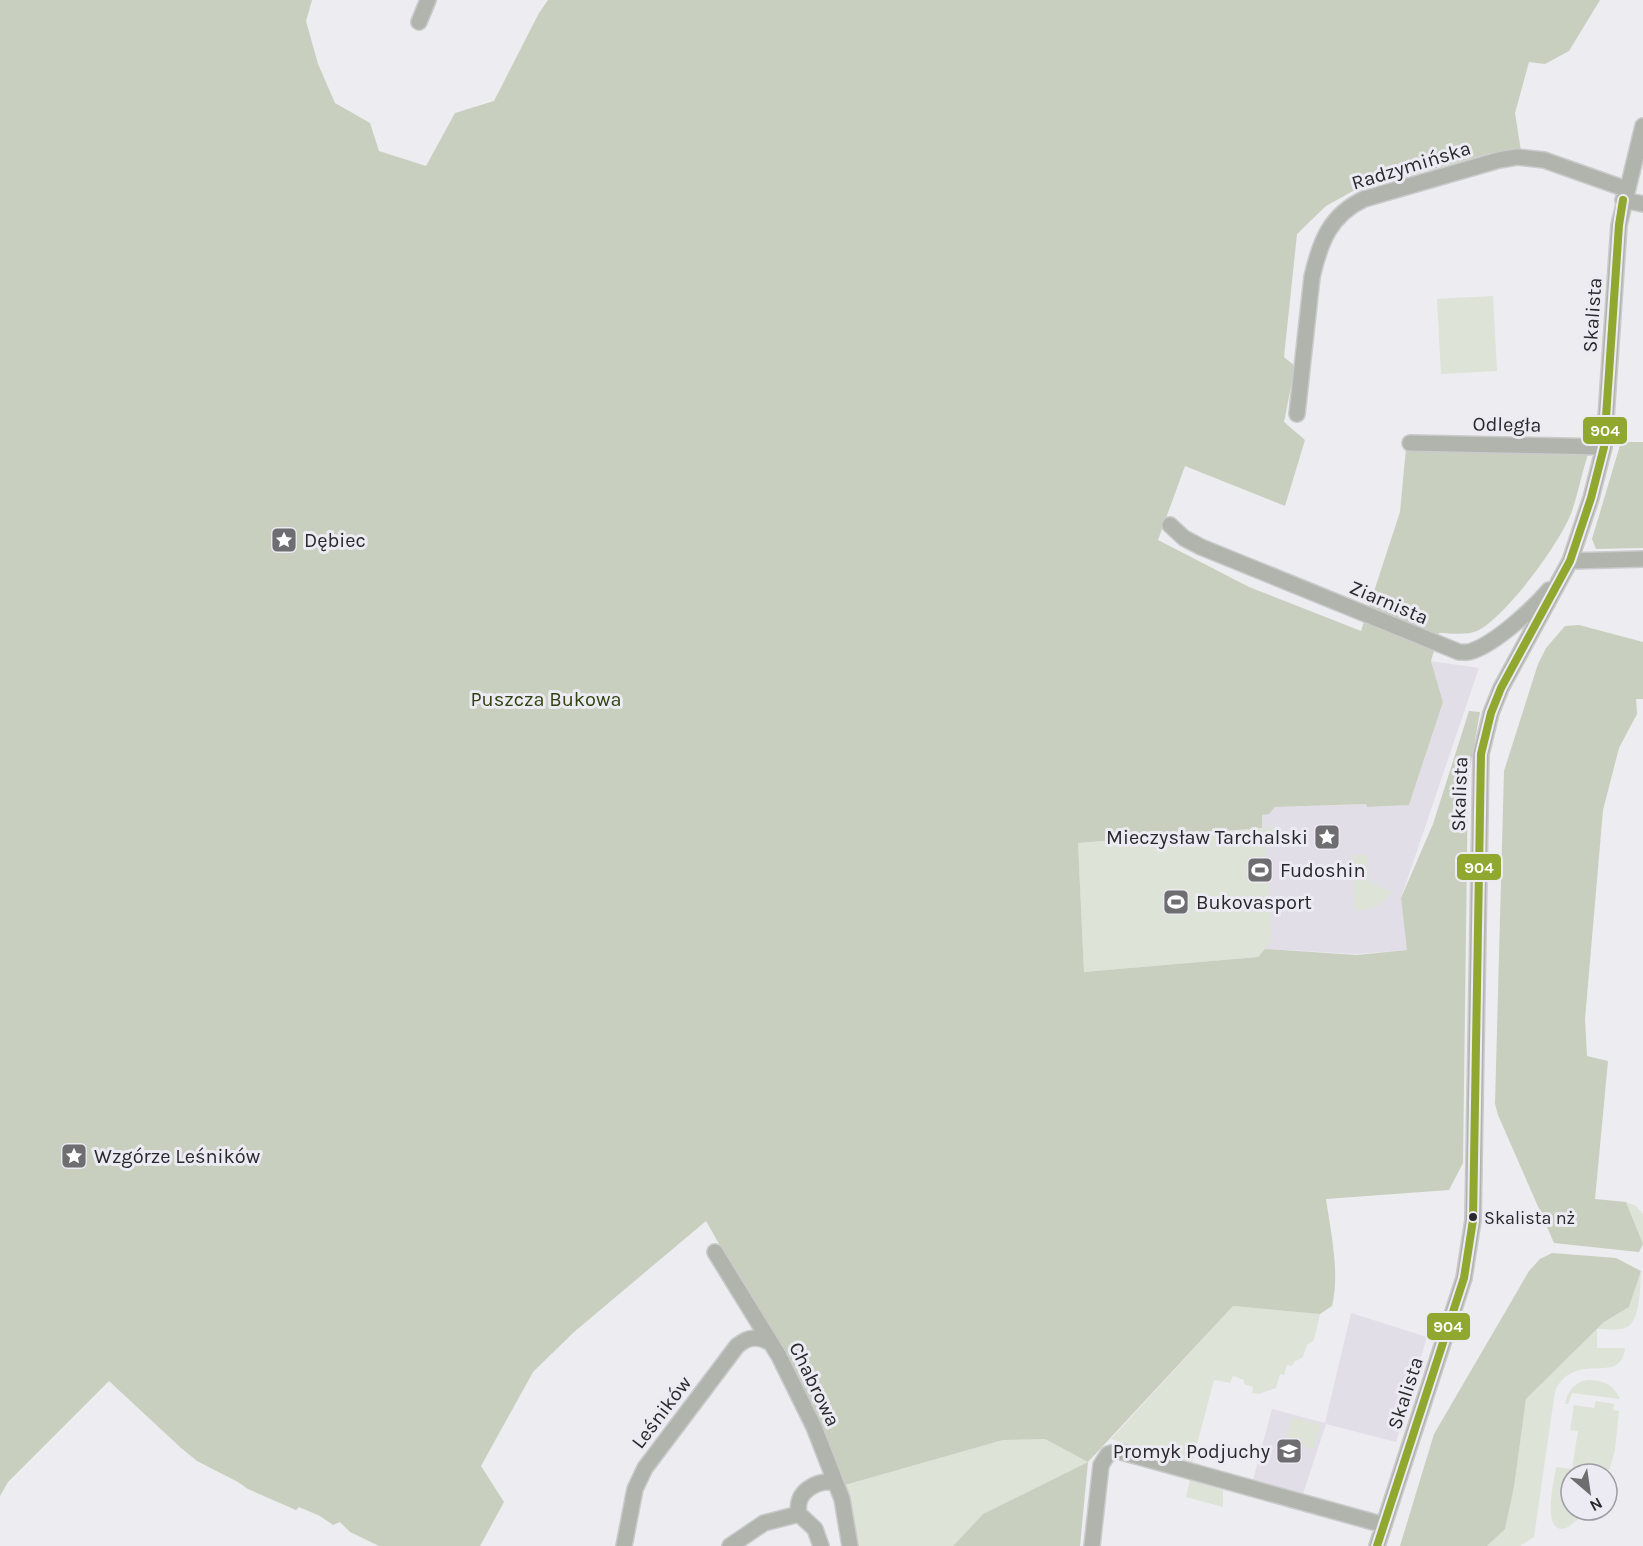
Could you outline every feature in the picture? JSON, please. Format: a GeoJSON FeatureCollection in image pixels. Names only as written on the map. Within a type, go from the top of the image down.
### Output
{"type":"FeatureCollection","features":[{"type":"Feature","properties":{"kind":"street"},"geometry":{"type":"LineString","coordinates":[[419,22],[428,0]]}},
{"type":"Feature","properties":{"kind":"street","name":"Skalista"},"geometry":{"type":"LineString","coordinates":[[1377,1546],[1464,1278],[1473,1220],[1481,754],[1491,712],[1501,688],[1570,561],[1591,498],[1604,447],[1619,225],[1643,126]]}},
{"type":"Feature","properties":{"kind":"street","name":"Radzymińska"},"geometry":{"type":"LineString","coordinates":[[1297,414],[1312,277],[1317,257],[1333,222],[1353,204],[1453,173],[1517,157],[1544,160],[1625,194],[1643,204]]}},
{"type":"Feature","properties":{"kind":"street","name":"Odległa"},"geometry":{"type":"LineString","coordinates":[[1410,443],[1604,447]]}},
{"type":"Feature","properties":{"kind":"street","name":"Ziarnista"},"geometry":{"type":"LineString","coordinates":[[1170,525],[1184,538],[1201,547],[1459,652],[1471,652],[1519,619],[1548,592],[1570,561]]}},
{"type":"Feature","properties":{"kind":"street"},"geometry":{"type":"LineString","coordinates":[[1570,561],[1643,559]]}},
{"type":"Feature","properties":{"kind":"street","name":"Chabrowa"},"geometry":{"type":"LineString","coordinates":[[715,1252],[771,1343],[814,1427],[844,1508],[850,1546]]}},
{"type":"Feature","properties":{"kind":"street","name":"Leśników"},"geometry":{"type":"LineString","coordinates":[[624,1546],[635,1489],[645,1468],[737,1346],[753,1338],[771,1343]]}},
{"type":"Feature","properties":{"kind":"street"},"geometry":{"type":"LineString","coordinates":[[1092,1546],[1101,1465],[1108,1454],[1118,1450],[1384,1526]]}},
{"type":"Feature","properties":{"kind":"street"},"geometry":{"type":"LineString","coordinates":[[821,1546],[815,1529],[799,1514],[798,1502],[807,1489],[822,1482],[835,1482]]}},
{"type":"Feature","properties":{"kind":"street"},"geometry":{"type":"LineString","coordinates":[[730,1546],[764,1523],[799,1514]]}},
{"type":"Feature","properties":{"kind":"shaded area"},"geometry":{"type":"Polygon","coordinates":[[[1493,296],[1497,371],[1441,374],[1437,299],[1493,296]]]}},
{"type":"Feature","properties":{"kind":"shaded area"},"geometry":{"type":"Polygon","coordinates":[[[1431,661],[1479,668],[1401,898],[1408,950],[1357,954],[1265,949],[1258,957],[1262,814],[1269,814],[1275,807],[1409,805],[1443,702],[1431,661]]]}},
{"type":"Feature","properties":{"kind":"shaded area","name":"Bukovasport"},"geometry":{"type":"Polygon","coordinates":[[[1279,827],[1280,843],[1266,844],[1272,940],[1258,957],[1084,972],[1078,843],[1279,827]]]}},
{"type":"Feature","properties":{"kind":"shaded area"},"geometry":{"type":"Polygon","coordinates":[[[1368,854],[1369,881],[1392,892],[1376,906],[1355,911],[1352,855],[1368,854]]]}},
{"type":"Feature","properties":{"kind":"shaded area"},"geometry":{"type":"Polygon","coordinates":[[[1626,1202],[1636,1206],[1643,1214],[1643,1244],[1626,1202]]]}},
{"type":"Feature","properties":{"kind":"shaded area"},"geometry":{"type":"Polygon","coordinates":[[[1641,1271],[1639,1303],[1630,1325],[1618,1329],[1597,1329],[1597,1348],[1625,1348],[1621,1360],[1615,1366],[1574,1372],[1564,1378],[1555,1391],[1534,1537],[1520,1546],[1487,1546],[1505,1528],[1514,1487],[1526,1399],[1604,1322],[1629,1307],[1641,1271]]]}},
{"type":"Feature","properties":{"kind":"shaded area"},"geometry":{"type":"Polygon","coordinates":[[[1233,1306],[1320,1314],[1314,1340],[1307,1345],[1303,1357],[1294,1362],[1292,1366],[1287,1365],[1284,1375],[1280,1374],[1276,1388],[1259,1394],[1252,1393],[1253,1387],[1233,1376],[1230,1383],[1214,1380],[1192,1463],[1111,1439],[1233,1306]]]}},
{"type":"Feature","properties":{"kind":"shaded area"},"geometry":{"type":"Polygon","coordinates":[[[1351,1313],[1427,1337],[1396,1442],[1326,1424],[1303,1494],[1253,1480],[1272,1409],[1325,1423],[1351,1313]]]}},
{"type":"Feature","properties":{"kind":"shaded area"},"geometry":{"type":"Polygon","coordinates":[[[1587,1380],[1611,1386],[1620,1399],[1572,1393],[1568,1404],[1565,1404],[1572,1388],[1587,1380]]]}},
{"type":"Feature","properties":{"kind":"shaded area"},"geometry":{"type":"Polygon","coordinates":[[[1596,1401],[1614,1404],[1613,1410],[1619,1411],[1612,1462],[1573,1462],[1578,1431],[1570,1430],[1574,1405],[1594,1408],[1596,1401]]]}},
{"type":"Feature","properties":{"kind":"shaded area"},"geometry":{"type":"Polygon","coordinates":[[[1292,1417],[1321,1425],[1314,1449],[1285,1441],[1292,1417]]]}},
{"type":"Feature","properties":{"kind":"shaded area"},"geometry":{"type":"Polygon","coordinates":[[[1045,1439],[1088,1462],[983,1514],[953,1546],[855,1546],[845,1485],[1003,1440],[1045,1439]]]}},
{"type":"Feature","properties":{"kind":"shaded area"},"geometry":{"type":"Polygon","coordinates":[[[1556,1467],[1559,1467],[1559,1522],[1574,1522],[1566,1528],[1558,1528],[1553,1523],[1551,1515],[1556,1467]]]}},
{"type":"Feature","properties":{"kind":"shaded area"},"geometry":{"type":"Polygon","coordinates":[[[1190,1480],[1223,1490],[1223,1507],[1186,1497],[1190,1480]]]}},
{"type":"Feature","properties":{"kind":"green space","name":"Puszcza Bukowa"},"geometry":{"type":"Polygon","coordinates":[[[0,0],[312,0],[306,21],[318,64],[335,103],[370,123],[379,151],[426,166],[455,113],[494,101],[539,13],[548,0],[1600,0],[1569,51],[1545,64],[1529,62],[1515,113],[1521,151],[1491,153],[1353,191],[1326,206],[1297,234],[1284,357],[1295,366],[1284,422],[1305,440],[1285,506],[1185,466],[1158,540],[1249,587],[1361,631],[1400,512],[1406,448],[1588,454],[1572,511],[1566,524],[1557,541],[1518,594],[1491,622],[1475,632],[1439,633],[1431,661],[1443,702],[1409,805],[1275,807],[1269,814],[1262,815],[1262,828],[1078,843],[1084,972],[1258,957],[1265,949],[1357,955],[1407,950],[1401,898],[1433,824],[1469,711],[1480,712],[1468,779],[1463,1163],[1449,1190],[1326,1199],[1335,1267],[1332,1306],[1320,1314],[1233,1306],[1088,1462],[1045,1439],[1003,1440],[845,1485],[771,1335],[706,1221],[574,1332],[533,1372],[481,1466],[504,1502],[480,1546],[379,1546],[350,1532],[340,1522],[333,1525],[320,1516],[299,1507],[296,1510],[248,1489],[197,1461],[109,1381],[8,1482],[0,1496],[0,0]]]}},
{"type":"Feature","properties":{"kind":"green space"},"geometry":{"type":"Polygon","coordinates":[[[1621,442],[1643,442],[1643,548],[1596,549],[1592,539],[1621,442]]]}},
{"type":"Feature","properties":{"kind":"green space"},"geometry":{"type":"Polygon","coordinates":[[[1579,625],[1643,642],[1643,699],[1636,699],[1637,714],[1619,748],[1603,810],[1585,1019],[1587,1056],[1608,1061],[1595,1199],[1626,1202],[1643,1244],[1639,1252],[1554,1243],[1495,1104],[1504,771],[1538,664],[1546,648],[1565,626],[1579,625]]]}},
{"type":"Feature","properties":{"kind":"green space"},"geometry":{"type":"Polygon","coordinates":[[[1552,1253],[1616,1258],[1641,1271],[1629,1307],[1604,1322],[1526,1399],[1514,1487],[1505,1529],[1487,1546],[1400,1546],[1434,1434],[1529,1271],[1540,1259],[1552,1253]]]}},
{"type":"Feature","properties":{"kind":"green space"},"geometry":{"type":"Polygon","coordinates":[[[1088,1462],[1080,1546],[953,1546],[983,1514],[1088,1462]]]}},
{"type":"Feature","properties":{"kind":"transit line","name":"904"},"geometry":{"type":"LineString","coordinates":[[1377,1546],[1464,1278],[1473,1220],[1481,754],[1491,713],[1501,688],[1570,561],[1591,498],[1604,447],[1619,225],[1623,200]]}},
{"type":"Feature","properties":{"kind":"place","name":"Dębiec"},"geometry":{"type":"Point","coordinates":[284,540]}},
{"type":"Feature","properties":{"kind":"place","name":"Mieczysław Tarchalski"},"geometry":{"type":"Point","coordinates":[1327,837]}},
{"type":"Feature","properties":{"kind":"place","name":"Fudoshin"},"geometry":{"type":"Point","coordinates":[1260,870]}},
{"type":"Feature","properties":{"kind":"place","name":"Bukovasport"},"geometry":{"type":"Point","coordinates":[1176,902]}},
{"type":"Feature","properties":{"kind":"place","name":"Wzgórze Leśników"},"geometry":{"type":"Point","coordinates":[74,1156]}},
{"type":"Feature","properties":{"kind":"place","name":"Skalista nż"},"geometry":{"type":"Point","coordinates":[1473,1217]}},
{"type":"Feature","properties":{"kind":"place","name":"Promyk Podjuchy"},"geometry":{"type":"Point","coordinates":[1289,1451]}}]}
